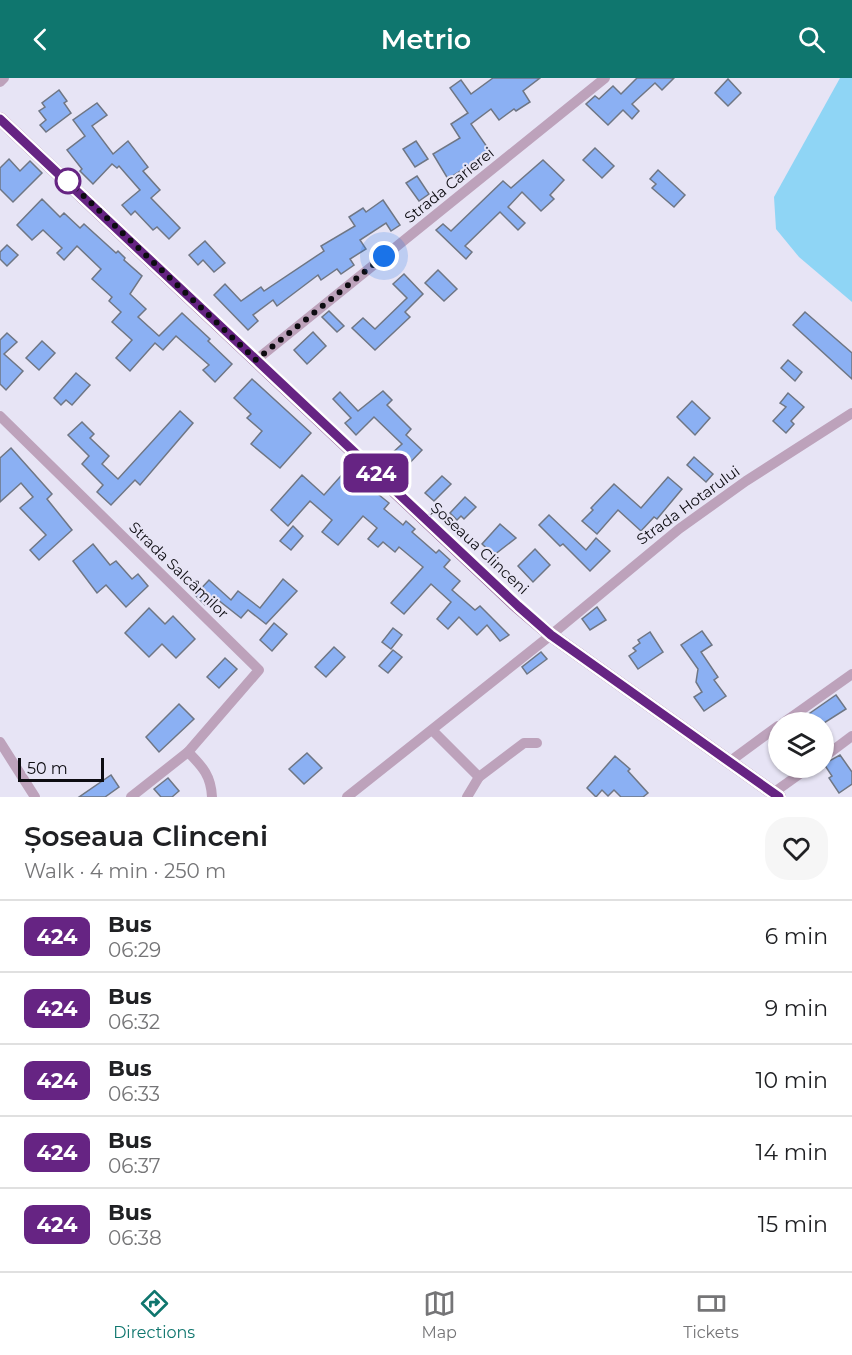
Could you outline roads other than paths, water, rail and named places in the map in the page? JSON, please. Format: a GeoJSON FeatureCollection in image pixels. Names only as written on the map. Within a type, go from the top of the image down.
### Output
{"type":"FeatureCollection","features":[{"type":"Feature","properties":{"kind":"main road","name":"Șoseaua Clinceni"},"geometry":{"type":"LineString","coordinates":[[0,119],[551,635],[776,795]]}},
{"type":"Feature","properties":{"kind":"street"},"geometry":{"type":"LineString","coordinates":[[0,82],[4,78]]}},
{"type":"Feature","properties":{"kind":"street","name":"Strada Carierei"},"geometry":{"type":"LineString","coordinates":[[256,360],[604,78]]}},
{"type":"Feature","properties":{"kind":"street","name":"Strada Hotarului"},"geometry":{"type":"LineString","coordinates":[[347,797],[551,635],[679,529],[746,481],[852,413]]}},
{"type":"Feature","properties":{"kind":"street","name":"Strada Salcâmilor"},"geometry":{"type":"LineString","coordinates":[[0,416],[259,670],[188,752]]}},
{"type":"Feature","properties":{"kind":"street"},"geometry":{"type":"LineString","coordinates":[[798,712],[852,674]]}},
{"type":"Feature","properties":{"kind":"street"},"geometry":{"type":"LineString","coordinates":[[433,730],[479,777]]}},
{"type":"Feature","properties":{"kind":"street"},"geometry":{"type":"LineString","coordinates":[[729,762],[768,733]]}},
{"type":"Feature","properties":{"kind":"street"},"geometry":{"type":"LineString","coordinates":[[834,749],[852,736]]}},
{"type":"Feature","properties":{"kind":"street"},"geometry":{"type":"LineString","coordinates":[[0,742],[35,797]]}},
{"type":"Feature","properties":{"kind":"street"},"geometry":{"type":"LineString","coordinates":[[467,797],[479,777],[524,743],[537,743]]}},
{"type":"Feature","properties":{"kind":"street"},"geometry":{"type":"LineString","coordinates":[[132,797],[188,752],[206,770],[212,783],[212,797]]}},
{"type":"Feature","properties":{"kind":"street"},"geometry":{"type":"LineString","coordinates":[[776,795],[796,778]]}},
{"type":"Feature","properties":{"kind":"water"},"geometry":{"type":"Polygon","coordinates":[[[840,78],[852,78],[852,302],[799,257],[776,229],[774,197],[840,78]]]}}]}
